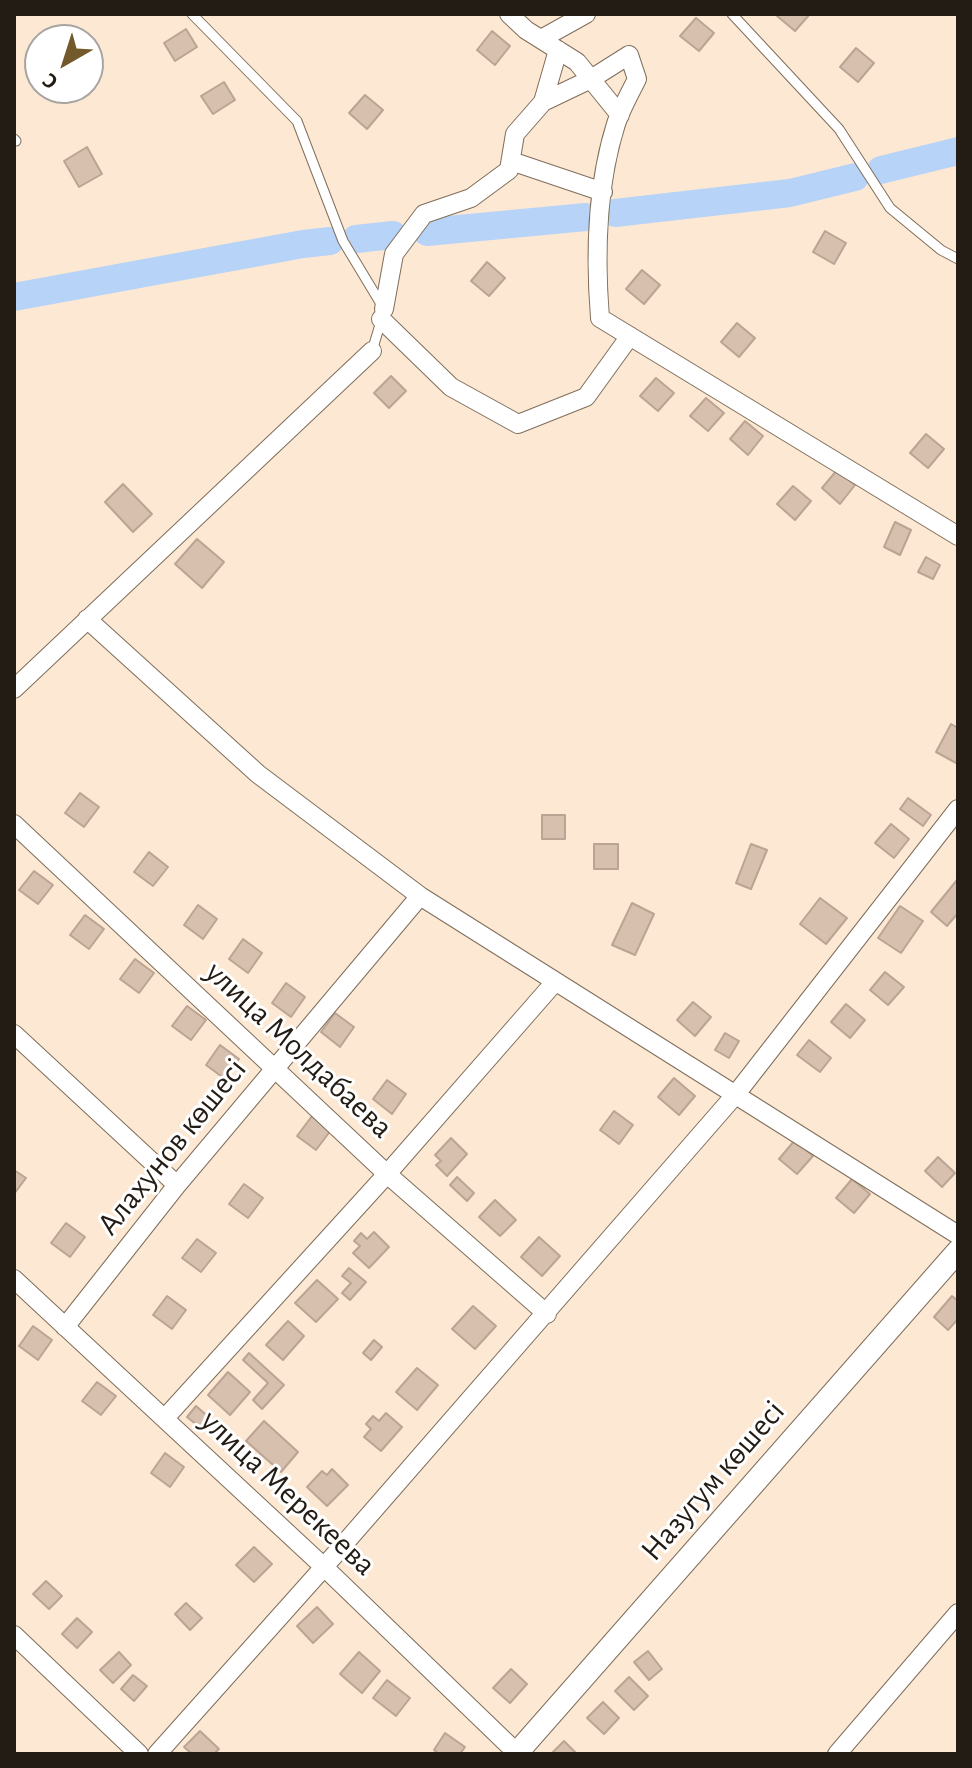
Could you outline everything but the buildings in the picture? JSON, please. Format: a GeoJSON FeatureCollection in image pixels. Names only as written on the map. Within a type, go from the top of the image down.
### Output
{"type":"FeatureCollection","features":[{"type":"Feature","properties":{"kind":"street"},"geometry":{"type":"LineString","coordinates":[[509,14],[577,62],[620,115]]}},
{"type":"Feature","properties":{"kind":"street"},"geometry":{"type":"LineString","coordinates":[[541,39],[586,14]]}},
{"type":"Feature","properties":{"kind":"street"},"geometry":{"type":"LineString","coordinates":[[543,102],[558,50]]}},
{"type":"Feature","properties":{"kind":"street"},"geometry":{"type":"LineString","coordinates":[[630,336],[586,397],[518,424],[451,387],[383,314],[394,254],[424,214],[471,198],[509,170],[515,134],[543,102],[591,79],[629,55],[637,79],[620,115],[603,192],[596,269],[600,318],[630,336],[958,536]]}},
{"type":"Feature","properties":{"kind":"street"},"geometry":{"type":"LineString","coordinates":[[511,161],[603,192]]}},
{"type":"Feature","properties":{"kind":"street"},"geometry":{"type":"LineString","coordinates":[[14,689],[372,351]]}},
{"type":"Feature","properties":{"kind":"street"},"geometry":{"type":"LineString","coordinates":[[87,619],[258,774],[420,896],[958,1235]]}},
{"type":"Feature","properties":{"kind":"street"},"geometry":{"type":"LineString","coordinates":[[157,1754],[547,1314],[736,1094],[958,809]]}},
{"type":"Feature","properties":{"kind":"street","name":"улица Молдабаева"},"geometry":{"type":"LineString","coordinates":[[14,824],[387,1174],[547,1314]]}},
{"type":"Feature","properties":{"kind":"street","name":"Алахунов көшесі"},"geometry":{"type":"LineString","coordinates":[[65,1327],[177,1185],[420,896]]}},
{"type":"Feature","properties":{"kind":"street"},"geometry":{"type":"LineString","coordinates":[[165,1418],[387,1174],[554,983]]}},
{"type":"Feature","properties":{"kind":"street"},"geometry":{"type":"LineString","coordinates":[[14,1034],[177,1185]]}},
{"type":"Feature","properties":{"kind":"street","name":"Назугум көшесі"},"geometry":{"type":"LineString","coordinates":[[517,1754],[958,1251]]}},
{"type":"Feature","properties":{"kind":"street","name":"улица Мерекеева"},"geometry":{"type":"LineString","coordinates":[[14,1279],[324,1567],[517,1754]]}},
{"type":"Feature","properties":{"kind":"street"},"geometry":{"type":"LineString","coordinates":[[837,1754],[958,1613]]}},
{"type":"Feature","properties":{"kind":"street"},"geometry":{"type":"LineString","coordinates":[[14,1635],[139,1754]]}},
{"type":"Feature","properties":{"kind":"lane"},"geometry":{"type":"LineString","coordinates":[[192,14],[297,121],[343,241],[383,314],[372,351]]}},
{"type":"Feature","properties":{"kind":"lane"},"geometry":{"type":"LineString","coordinates":[[732,14],[839,129],[890,208],[941,250],[958,259]]}},
{"type":"Feature","properties":{"kind":"waterway"},"geometry":{"type":"LineString","coordinates":[[881,170],[958,151]]}},
{"type":"Feature","properties":{"kind":"waterway"},"geometry":{"type":"LineString","coordinates":[[615,213],[790,193],[855,177]]}},
{"type":"Feature","properties":{"kind":"waterway"},"geometry":{"type":"LineString","coordinates":[[427,232],[586,217]]}},
{"type":"Feature","properties":{"kind":"waterway"},"geometry":{"type":"LineString","coordinates":[[356,239],[393,235]]}},
{"type":"Feature","properties":{"kind":"waterway"},"geometry":{"type":"LineString","coordinates":[[14,297],[330,241]]}}]}
